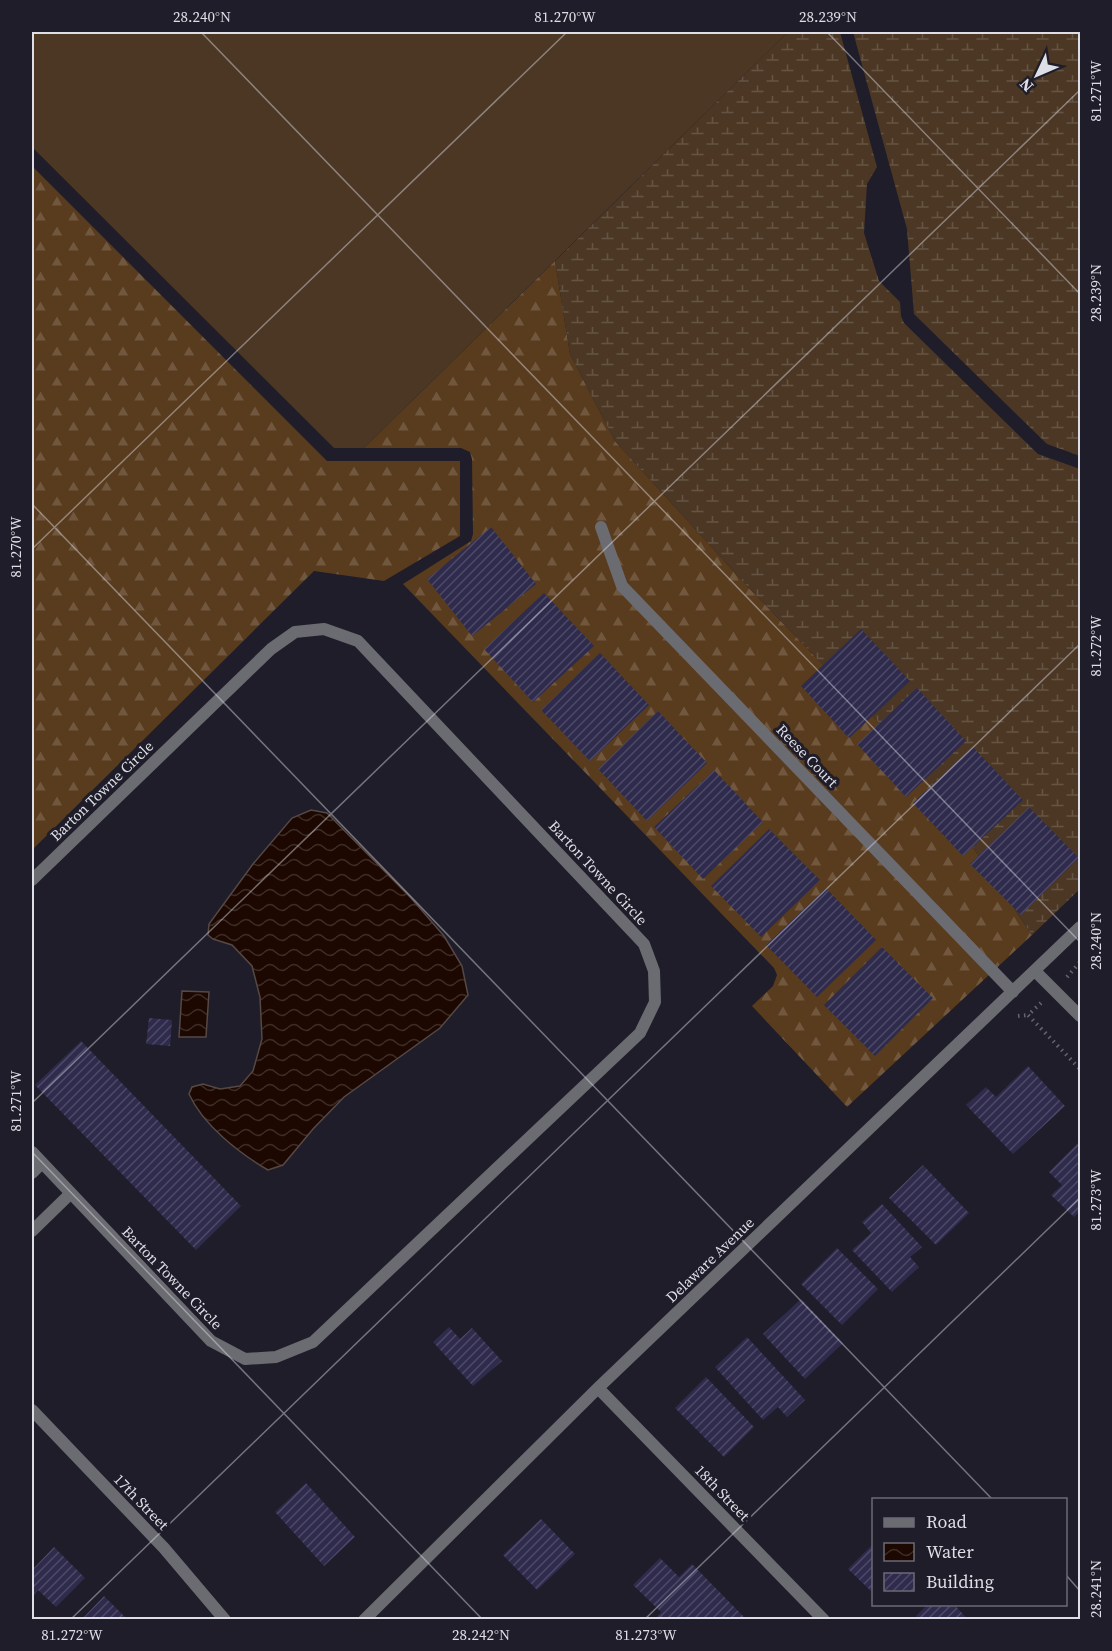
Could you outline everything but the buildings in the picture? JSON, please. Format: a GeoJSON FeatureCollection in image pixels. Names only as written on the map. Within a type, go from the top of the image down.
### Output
{"type":"FeatureCollection","features":[{"type":"Feature","properties":{"kind":"street","name":"Reese Court"},"geometry":{"type":"LineString","coordinates":[[601,526],[622,586],[1013,992]]}},
{"type":"Feature","properties":{"kind":"street","name":"Barton Towne Circle"},"geometry":{"type":"LineString","coordinates":[[32,880],[271,649],[296,632],[324,629],[358,641],[644,944],[654,971],[654,1002],[640,1033],[313,1342],[276,1357],[244,1359],[212,1341],[32,1152]]}},
{"type":"Feature","properties":{"kind":"street","name":"Delaware Avenue"},"geometry":{"type":"LineString","coordinates":[[364,1620],[598,1388],[1080,927]]}},
{"type":"Feature","properties":{"kind":"street"},"geometry":{"type":"LineString","coordinates":[[1035,971],[1080,1016]]}},
{"type":"Feature","properties":{"kind":"street"},"geometry":{"type":"LineString","coordinates":[[32,1173],[42,1163]]}},
{"type":"Feature","properties":{"kind":"street"},"geometry":{"type":"LineString","coordinates":[[32,1231],[71,1193]]}},
{"type":"Feature","properties":{"kind":"street","name":"18th Street"},"geometry":{"type":"LineString","coordinates":[[598,1388],[824,1620]]}},
{"type":"Feature","properties":{"kind":"street","name":"17th Street"},"geometry":{"type":"LineString","coordinates":[[32,1410],[165,1548],[225,1620]]}},
{"type":"Feature","properties":{"kind":"green space"},"geometry":{"type":"Polygon","coordinates":[[[32,32],[788,32],[364,448],[334,448],[32,147],[32,32]]]}},
{"type":"Feature","properties":{"kind":"green space"},"geometry":{"type":"Polygon","coordinates":[[[788,32],[840,32],[877,167],[867,184],[864,233],[879,281],[900,302],[904,323],[1038,454],[1080,469],[1080,889],[1032,935],[912,757],[746,585],[615,441],[570,354],[555,261],[788,32]]]}},
{"type":"Feature","properties":{"kind":"green space"},"geometry":{"type":"Polygon","coordinates":[[[853,32],[1080,32],[1080,456],[1047,444],[914,314],[907,229],[853,32]]]}},
{"type":"Feature","properties":{"kind":"green space"},"geometry":{"type":"Polygon","coordinates":[[[32,166],[327,461],[460,461],[460,536],[384,581],[314,571],[32,850],[32,166]]]}},
{"type":"Feature","properties":{"kind":"green space"},"geometry":{"type":"Polygon","coordinates":[[[555,261],[570,354],[615,441],[746,585],[912,757],[1032,935],[847,1107],[752,1006],[773,986],[777,975],[774,968],[403,584],[471,541],[473,534],[470,452],[461,448],[364,448],[555,261]]]}},
{"type":"Feature","properties":{"kind":"water"},"geometry":{"type":"Polygon","coordinates":[[[311,810],[327,813],[411,898],[444,936],[462,966],[468,995],[440,1028],[344,1097],[283,1165],[268,1170],[223,1137],[203,1117],[189,1094],[192,1087],[203,1084],[220,1089],[240,1086],[253,1071],[262,1039],[260,997],[252,966],[232,945],[208,935],[209,924],[253,864],[292,818],[311,810]]]}},
{"type":"Feature","properties":{"kind":"water"},"geometry":{"type":"Polygon","coordinates":[[[182,991],[209,992],[206,1037],[179,1037],[182,991]]]}}]}
